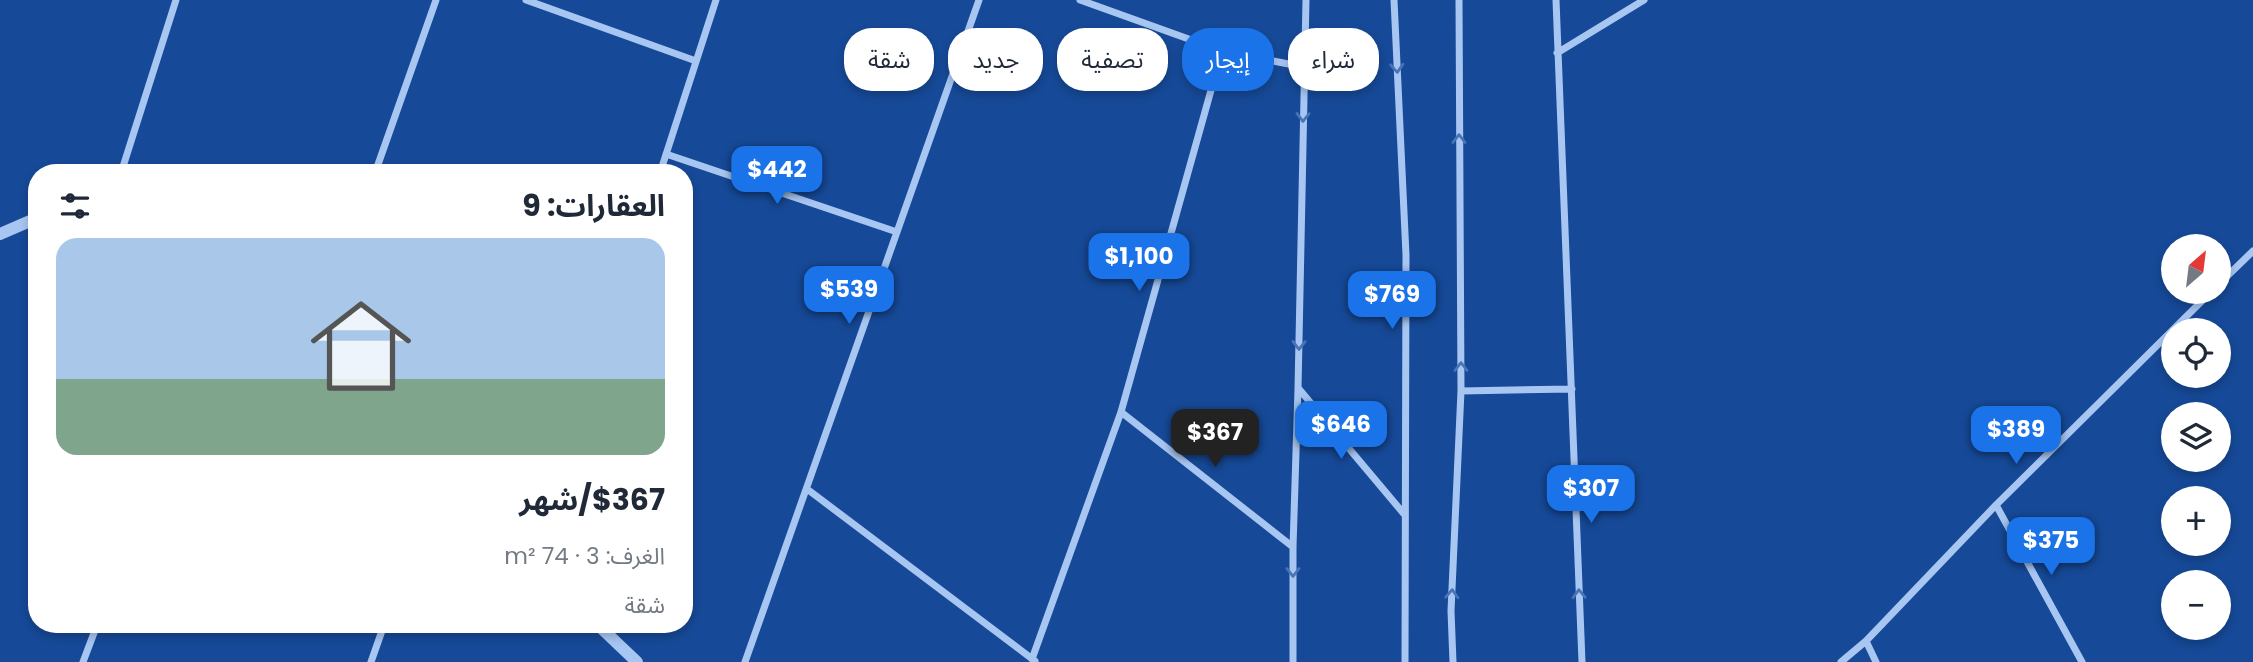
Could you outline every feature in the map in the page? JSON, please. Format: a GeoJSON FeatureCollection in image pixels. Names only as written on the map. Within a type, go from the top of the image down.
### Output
{"type":"FeatureCollection","features":[{"type":"Feature","properties":{"kind":"street"},"geometry":{"type":"LineString","coordinates":[[124,164],[176,0]]}},
{"type":"Feature","properties":{"kind":"street"},"geometry":{"type":"LineString","coordinates":[[378,164],[436,0]]}},
{"type":"Feature","properties":{"kind":"street"},"geometry":{"type":"LineString","coordinates":[[526,0],[696,61]]}},
{"type":"Feature","properties":{"kind":"street"},"geometry":{"type":"LineString","coordinates":[[663,164],[716,0]]}},
{"type":"Feature","properties":{"kind":"street"},"geometry":{"type":"LineString","coordinates":[[745,662],[979,0]]}},
{"type":"Feature","properties":{"kind":"street"},"geometry":{"type":"LineString","coordinates":[[1080,0],[1182,37]]}},
{"type":"Feature","properties":{"kind":"street"},"geometry":{"type":"LineString","coordinates":[[1305,28],[1306,0]]}},
{"type":"Feature","properties":{"kind":"street"},"geometry":{"type":"LineString","coordinates":[[1394,0],[1406,255],[1405,662]]}},
{"type":"Feature","properties":{"kind":"street"},"geometry":{"type":"LineString","coordinates":[[1453,662],[1451,611],[1461,391],[1459,0]]}},
{"type":"Feature","properties":{"kind":"street"},"geometry":{"type":"LineString","coordinates":[[1556,0],[1582,662]]}},
{"type":"Feature","properties":{"kind":"street"},"geometry":{"type":"LineString","coordinates":[[1557,53],[1644,0]]}},
{"type":"Feature","properties":{"kind":"street"},"geometry":{"type":"LineString","coordinates":[[807,489],[1034,660],[1121,412],[1211,91]]}},
{"type":"Feature","properties":{"kind":"street"},"geometry":{"type":"LineString","coordinates":[[1293,662],[1293,547],[1304,91]]}},
{"type":"Feature","properties":{"kind":"street"},"geometry":{"type":"LineString","coordinates":[[666,154],[897,232]]}},
{"type":"Feature","properties":{"kind":"street"},"geometry":{"type":"LineString","coordinates":[[0,234],[28,222]]}},
{"type":"Feature","properties":{"kind":"street"},"geometry":{"type":"LineString","coordinates":[[2231,272],[2253,251]]}},
{"type":"Feature","properties":{"kind":"street"},"geometry":{"type":"LineString","coordinates":[[1841,662],[1866,641],[1996,505],[2199,304]]}},
{"type":"Feature","properties":{"kind":"street"},"geometry":{"type":"LineString","coordinates":[[1298,389],[1405,515]]}},
{"type":"Feature","properties":{"kind":"street"},"geometry":{"type":"LineString","coordinates":[[1461,391],[1572,389]]}},
{"type":"Feature","properties":{"kind":"street"},"geometry":{"type":"LineString","coordinates":[[1121,412],[1293,547]]}},
{"type":"Feature","properties":{"kind":"street"},"geometry":{"type":"LineString","coordinates":[[1996,505],[2082,662]]}},
{"type":"Feature","properties":{"kind":"street"},"geometry":{"type":"LineString","coordinates":[[83,662],[94,633]]}},
{"type":"Feature","properties":{"kind":"street"},"geometry":{"type":"LineString","coordinates":[[371,662],[381,633]]}},
{"type":"Feature","properties":{"kind":"street"},"geometry":{"type":"LineString","coordinates":[[606,633],[637,662]]}},
{"type":"Feature","properties":{"kind":"street"},"geometry":{"type":"LineString","coordinates":[[1866,641],[1876,662]]}}]}
